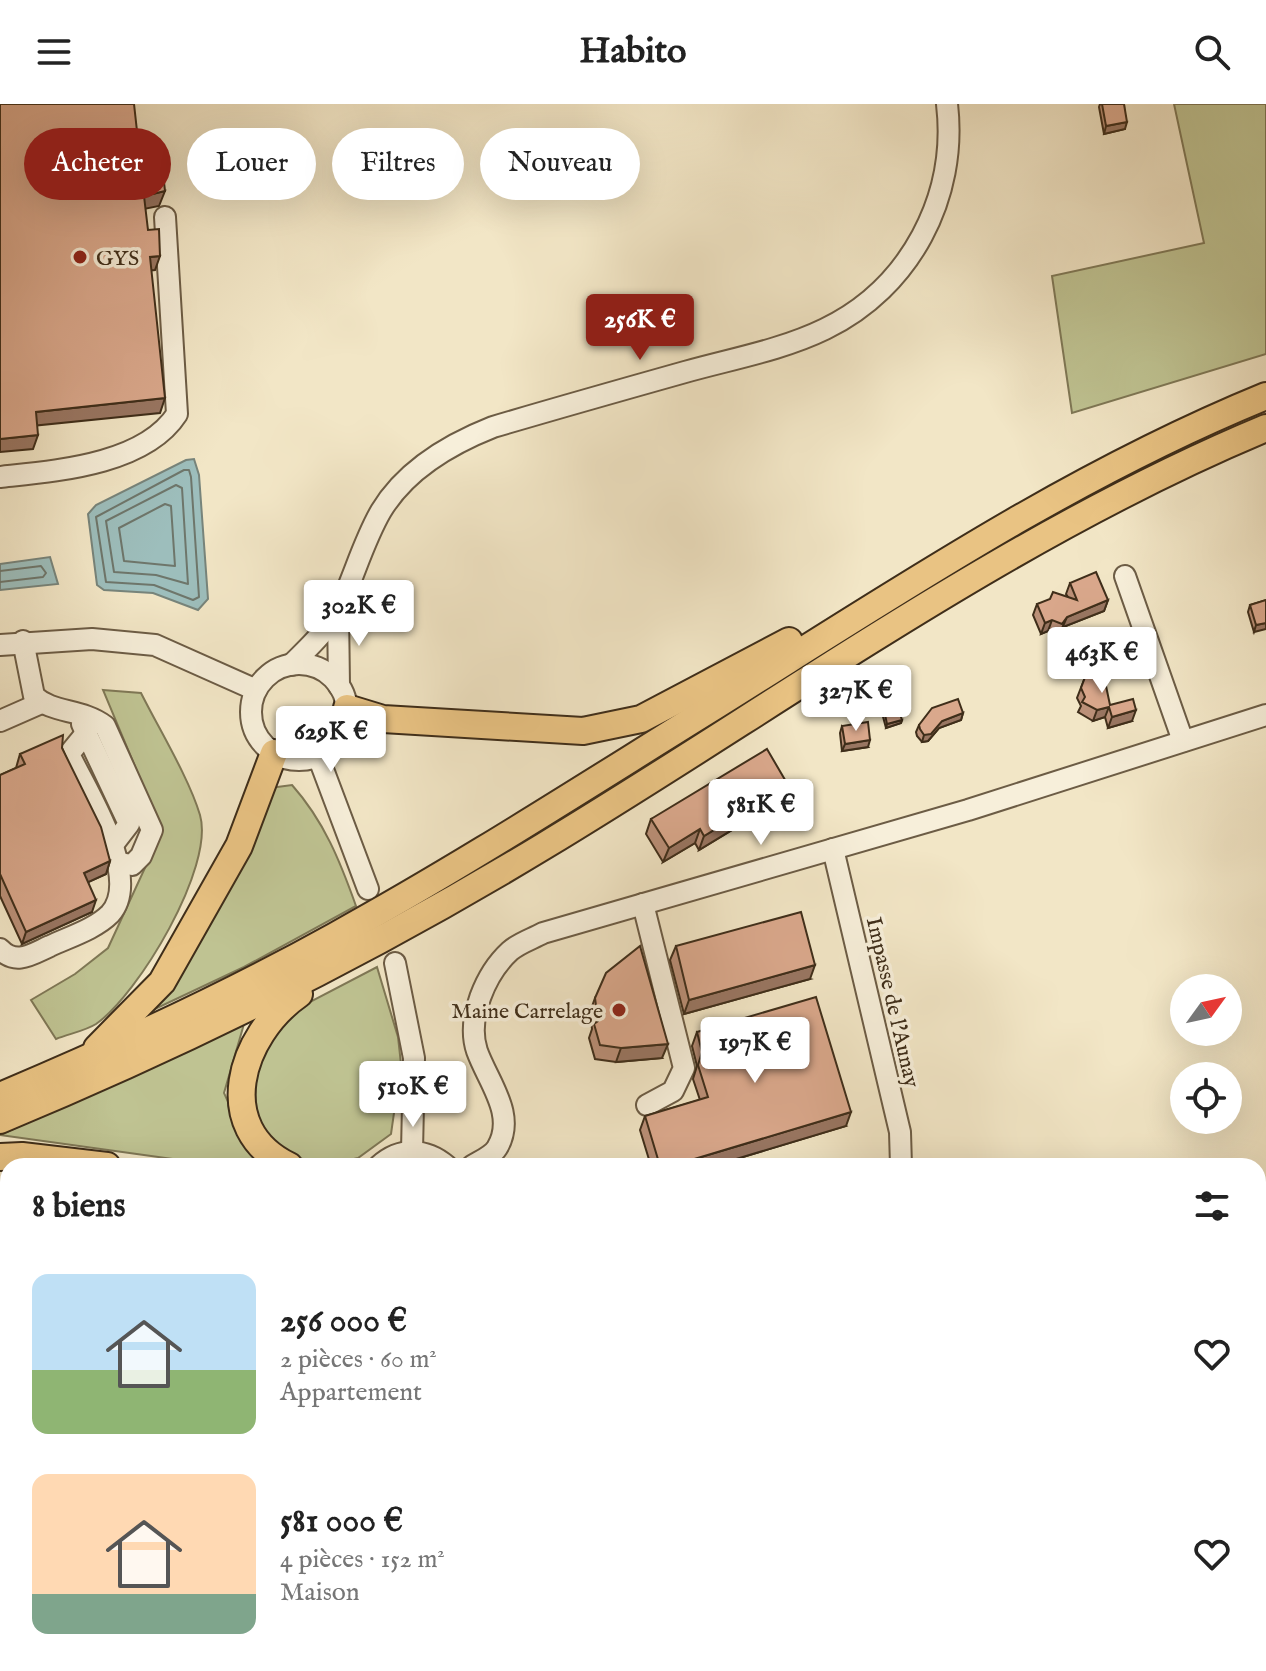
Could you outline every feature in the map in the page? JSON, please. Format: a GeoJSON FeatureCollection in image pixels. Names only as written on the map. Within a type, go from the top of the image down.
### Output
{"type":"FeatureCollection","features":[{"type":"Feature","properties":{"kind":"main road"},"geometry":{"type":"LineString","coordinates":[[343,697],[383,719],[583,731],[641,719],[1081,483],[1159,443],[1266,396]]}},
{"type":"Feature","properties":{"kind":"main road"},"geometry":{"type":"LineString","coordinates":[[0,1120],[221,1023],[347,960],[544,846],[1009,558],[1133,488],[1266,428]]}},
{"type":"Feature","properties":{"kind":"main road"},"geometry":{"type":"LineString","coordinates":[[0,1096],[85,1061],[211,1002],[434,880],[896,593],[1081,483]]}},
{"type":"Feature","properties":{"kind":"main road"},"geometry":{"type":"LineString","coordinates":[[85,1061],[162,982],[239,846],[274,753]]}},
{"type":"Feature","properties":{"kind":"main road"},"geometry":{"type":"LineString","coordinates":[[273,1158],[252,1134],[241,1105],[245,1062],[283,1005],[347,960]]}},
{"type":"Feature","properties":{"kind":"main road"},"geometry":{"type":"LineString","coordinates":[[0,1157],[39,1158]]}},
{"type":"Feature","properties":{"kind":"street"},"geometry":{"type":"LineString","coordinates":[[338,610],[343,697],[340,737],[318,756],[303,760],[274,753],[263,744],[251,718],[256,690],[265,678],[291,665],[318,638],[338,610],[380,512],[412,474],[447,449],[493,427],[797,340],[858,310],[899,271],[924,235],[943,179],[947,104]]}},
{"type":"Feature","properties":{"kind":"street"},"geometry":{"type":"LineString","coordinates":[[0,477],[68,471],[140,446],[168,428],[173,421],[177,414],[177,381],[165,217]]}},
{"type":"Feature","properties":{"kind":"street"},"geometry":{"type":"LineString","coordinates":[[1125,576],[1183,741]]}},
{"type":"Feature","properties":{"kind":"street"},"geometry":{"type":"LineString","coordinates":[[0,645],[23,641],[92,639],[155,645],[256,690]]}},
{"type":"Feature","properties":{"kind":"street"},"geometry":{"type":"LineString","coordinates":[[23,641],[31,688],[41,703]]}},
{"type":"Feature","properties":{"kind":"street"},"geometry":{"type":"LineString","coordinates":[[291,665],[320,669],[343,697]]}},
{"type":"Feature","properties":{"kind":"street"},"geometry":{"type":"LineString","coordinates":[[0,721],[41,703],[92,717],[105,726],[152,830],[141,856],[132,865],[118,862]]}},
{"type":"Feature","properties":{"kind":"street"},"geometry":{"type":"LineString","coordinates":[[0,949],[15,959],[25,958],[92,926],[110,914],[118,899],[118,862],[69,754],[87,732],[69,709]]}},
{"type":"Feature","properties":{"kind":"street"},"geometry":{"type":"LineString","coordinates":[[484,1158],[496,1150],[505,1124],[497,1093],[476,1048],[475,1009],[494,969],[512,949],[543,933],[833,849],[1266,715]]}},
{"type":"Feature","properties":{"kind":"street"},"geometry":{"type":"LineString","coordinates":[[318,756],[368,889]]}},
{"type":"Feature","properties":{"kind":"street","name":"Impasse de l'Aunay"},"geometry":{"type":"LineString","coordinates":[[833,849],[900,1132],[901,1158]]}},
{"type":"Feature","properties":{"kind":"street"},"geometry":{"type":"LineString","coordinates":[[643,904],[684,1068],[673,1091],[647,1105]]}},
{"type":"Feature","properties":{"kind":"street"},"geometry":{"type":"LineString","coordinates":[[395,963],[414,1058],[412,1151]]}},
{"type":"Feature","properties":{"kind":"street"},"geometry":{"type":"LineString","coordinates":[[391,1158],[412,1151],[434,1158]]}},
{"type":"Feature","properties":{"kind":"green space"},"geometry":{"type":"Polygon","coordinates":[[[1174,104],[1266,104],[1266,354],[1072,413],[1052,276],[1204,243],[1174,104]]]}},
{"type":"Feature","properties":{"kind":"green space"},"geometry":{"type":"Polygon","coordinates":[[[103,690],[141,693],[195,801],[202,838],[185,896],[151,959],[132,986],[96,1024],[56,1039],[31,1000],[75,974],[108,948],[162,831],[103,690]]]}},
{"type":"Feature","properties":{"kind":"green space"},"geometry":{"type":"Polygon","coordinates":[[[292,785],[330,842],[356,906],[244,967],[138,1017],[270,788],[292,785]]]}},
{"type":"Feature","properties":{"kind":"green space"},"geometry":{"type":"Polygon","coordinates":[[[377,967],[398,1037],[401,1064],[391,1134],[358,1158],[296,1157],[271,1144],[255,1109],[256,1070],[267,1034],[304,1005],[377,967]]]}},
{"type":"Feature","properties":{"kind":"green space"},"geometry":{"type":"Polygon","coordinates":[[[244,1024],[224,1093],[238,1124],[264,1158],[165,1158],[0,1135],[244,1024]]]}},
{"type":"Feature","properties":{"kind":"water"},"geometry":{"type":"Polygon","coordinates":[[[194,459],[199,475],[208,599],[198,610],[153,593],[104,590],[97,585],[88,514],[96,505],[186,460],[194,459]]]}},
{"type":"Feature","properties":{"kind":"water"},"geometry":{"type":"Polygon","coordinates":[[[50,557],[58,584],[0,590],[0,564],[50,557]]]}},
{"type":"Feature","properties":{"kind":"building","name":"GYS"},"geometry":{"type":"Polygon","coordinates":[[[0,104],[134,104],[137,128],[24,128],[24,200],[144,200],[148,230],[159,229],[160,256],[150,257],[165,398],[36,412],[38,435],[0,439],[0,104]]]}},
{"type":"Feature","properties":{"kind":"building"},"geometry":{"type":"Polygon","coordinates":[[[1102,104],[1124,104],[1127,122],[1106,126],[1102,104]]]}},
{"type":"Feature","properties":{"kind":"building"},"geometry":{"type":"Polygon","coordinates":[[[1096,572],[1108,600],[1067,617],[1062,624],[1052,620],[1045,623],[1037,604],[1050,599],[1053,592],[1077,600],[1070,583],[1096,572]]]}},
{"type":"Feature","properties":{"kind":"building"},"geometry":{"type":"Polygon","coordinates":[[[1266,600],[1266,623],[1256,625],[1250,605],[1266,600]]]}},
{"type":"Feature","properties":{"kind":"building"},"geometry":{"type":"Polygon","coordinates":[[[1102,667],[1110,705],[1133,699],[1136,710],[1112,717],[1109,707],[1097,710],[1082,702],[1085,697],[1081,688],[1087,672],[1102,667]]]}},
{"type":"Feature","properties":{"kind":"building"},"geometry":{"type":"Polygon","coordinates":[[[958,699],[963,713],[942,721],[931,734],[924,735],[919,725],[932,708],[958,699]]]}},
{"type":"Feature","properties":{"kind":"building"},"geometry":{"type":"Polygon","coordinates":[[[897,705],[902,720],[887,724],[884,710],[897,705]]]}},
{"type":"Feature","properties":{"kind":"building"},"geometry":{"type":"Polygon","coordinates":[[[868,722],[870,740],[845,744],[842,726],[868,722]]]}},
{"type":"Feature","properties":{"kind":"building"},"geometry":{"type":"Polygon","coordinates":[[[63,735],[62,748],[101,827],[110,861],[84,873],[96,900],[26,932],[0,874],[0,775],[25,764],[20,754],[63,735]]]}},
{"type":"Feature","properties":{"kind":"building"},"geometry":{"type":"Polygon","coordinates":[[[767,749],[788,785],[704,836],[700,829],[669,848],[651,819],[767,749]]]}},
{"type":"Feature","properties":{"kind":"building"},"geometry":{"type":"Polygon","coordinates":[[[801,912],[815,965],[689,1000],[676,946],[801,912]]]}},
{"type":"Feature","properties":{"kind":"building","name":"Maine Carrelage"},"geometry":{"type":"Polygon","coordinates":[[[640,946],[668,1044],[621,1048],[600,1045],[594,1024],[598,1021],[595,998],[606,973],[640,946]]]}},
{"type":"Feature","properties":{"kind":"building"},"geometry":{"type":"Polygon","coordinates":[[[816,997],[851,1112],[698,1158],[658,1158],[645,1116],[708,1097],[698,1065],[702,1052],[697,1032],[816,997]]]}},
{"type":"Feature","properties":{"kind":"place","name":"GYS"},"geometry":{"type":"Point","coordinates":[80,257]}},
{"type":"Feature","properties":{"kind":"place","name":"Maine Carrelage"},"geometry":{"type":"Point","coordinates":[619,1010]}}]}
